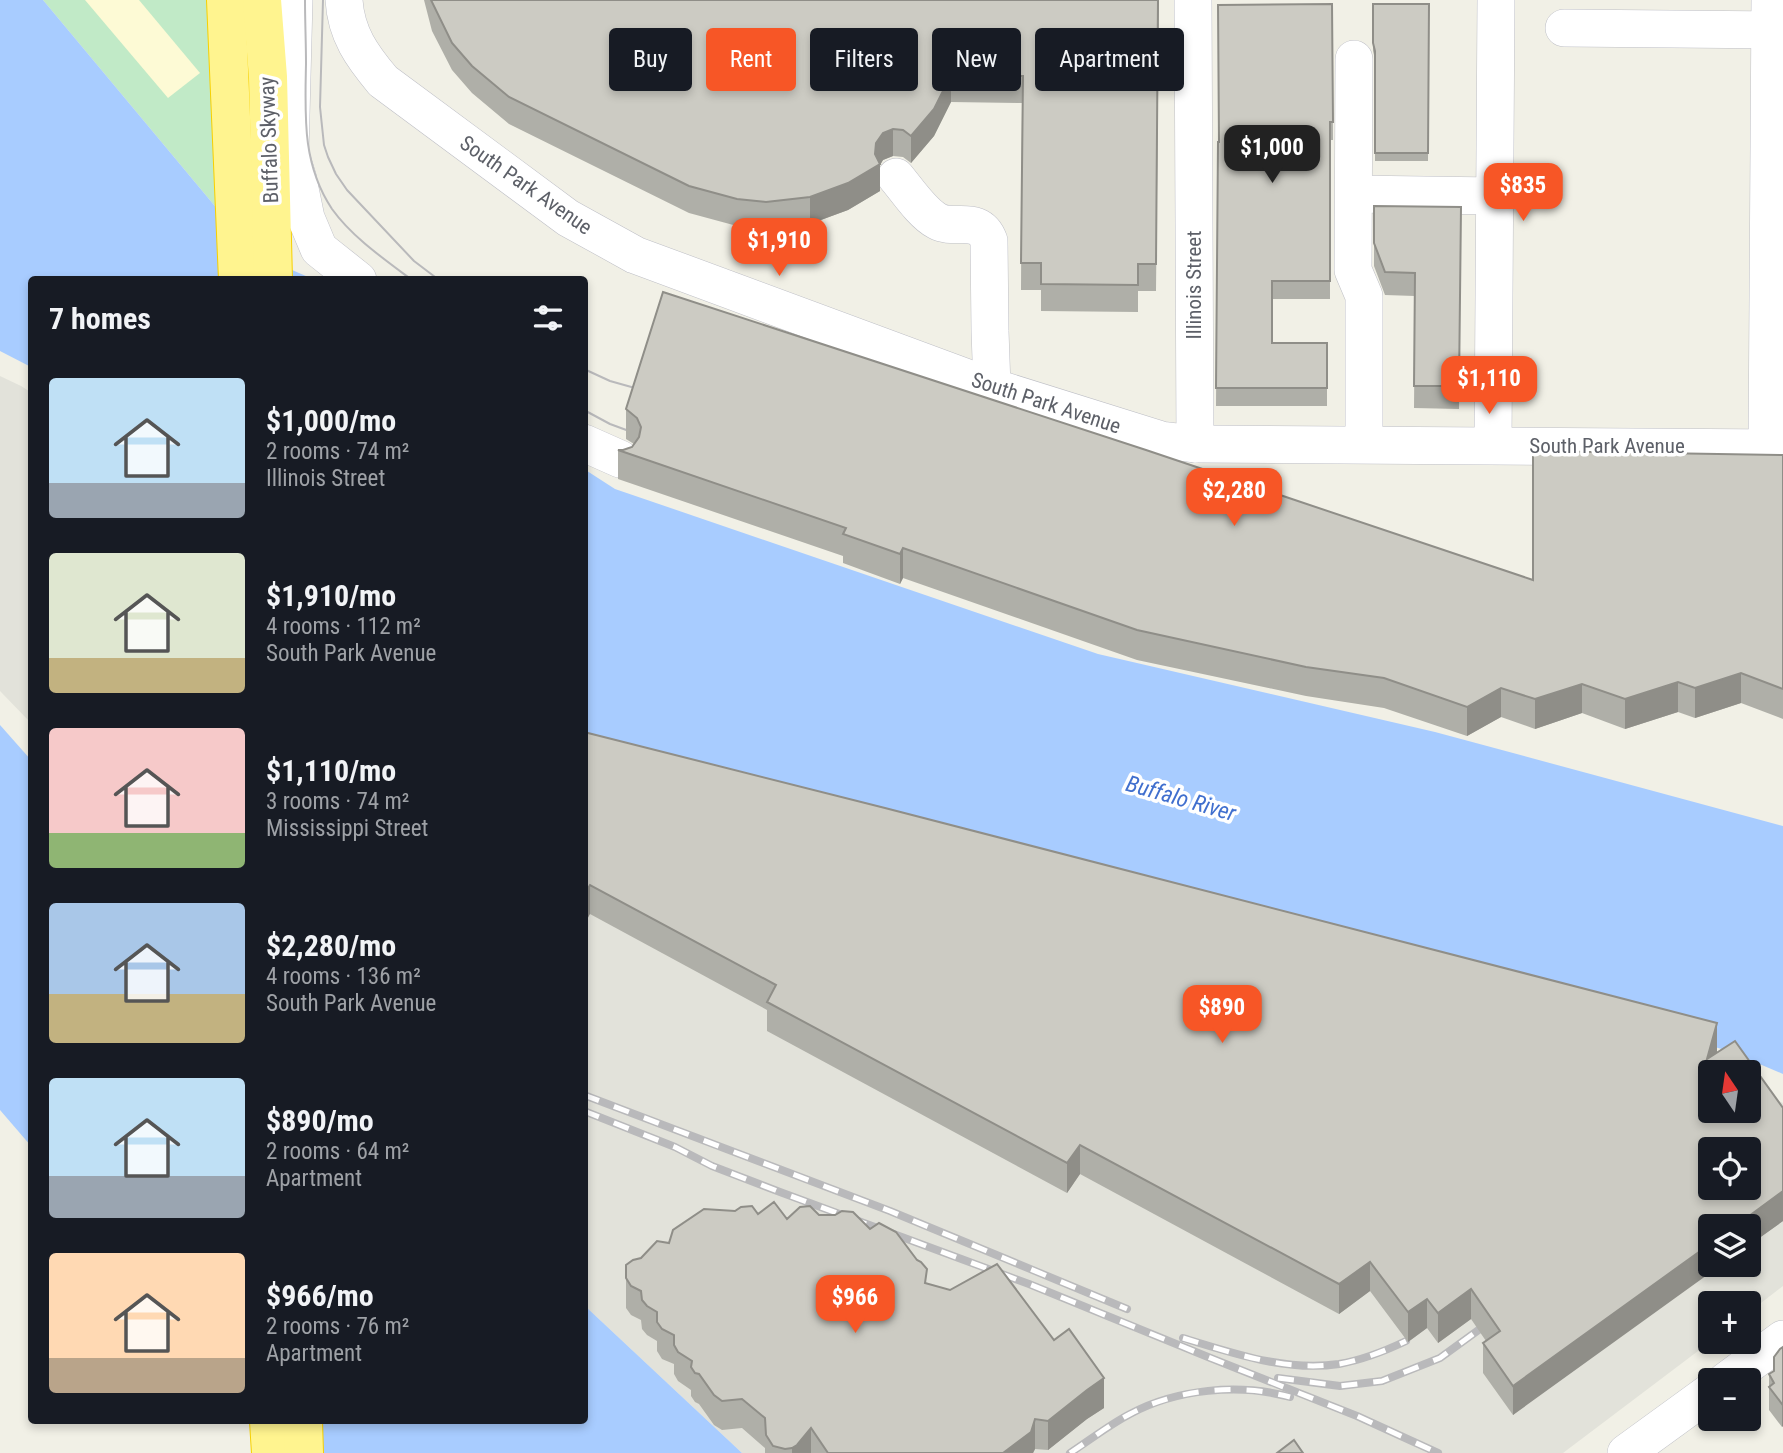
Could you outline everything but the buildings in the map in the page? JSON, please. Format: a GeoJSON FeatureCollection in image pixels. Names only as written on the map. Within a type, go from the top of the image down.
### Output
{"type":"FeatureCollection","features":[{"type":"Feature","properties":{"kind":"highway","name":"Buffalo Skyway"},"geometry":{"type":"LineString","coordinates":[[226,0],[238,276]]}},
{"type":"Feature","properties":{"kind":"highway","name":"Buffalo Skyway"},"geometry":{"type":"LineString","coordinates":[[273,276],[268,76],[283,4]]}},
{"type":"Feature","properties":{"kind":"highway"},"geometry":{"type":"LineString","coordinates":[[269,1424],[271,1453]]}},
{"type":"Feature","properties":{"kind":"highway"},"geometry":{"type":"LineString","coordinates":[[303,1424],[304,1453]]}},
{"type":"Feature","properties":{"kind":"street","name":"South Park Avenue"},"geometry":{"type":"LineString","coordinates":[[344,0],[348,25],[362,56],[383,81],[568,218],[635,255],[992,387],[1161,440],[1195,443],[1775,447]]}},
{"type":"Feature","properties":{"kind":"street","name":"Illinois Street"},"geometry":{"type":"LineString","coordinates":[[1193,0],[1195,443]]}},
{"type":"Feature","properties":{"kind":"street"},"geometry":{"type":"LineString","coordinates":[[1493,445],[1496,0]]}},
{"type":"Feature","properties":{"kind":"street"},"geometry":{"type":"LineString","coordinates":[[283,4],[290,153],[299,180],[306,218],[319,249],[353,276]]}},
{"type":"Feature","properties":{"kind":"street"},"geometry":{"type":"LineString","coordinates":[[1564,29],[1774,20],[1775,447]]}},
{"type":"Feature","properties":{"kind":"street"},"geometry":{"type":"LineString","coordinates":[[1354,59],[1353,270],[1364,296],[1364,444]]}},
{"type":"Feature","properties":{"kind":"street"},"geometry":{"type":"LineString","coordinates":[[896,177],[933,218],[941,223],[967,224],[986,232],[989,241],[992,387]]}},
{"type":"Feature","properties":{"kind":"street"},"geometry":{"type":"LineString","coordinates":[[1354,194],[1495,196]]}},
{"type":"Feature","properties":{"kind":"street"},"geometry":{"type":"LineString","coordinates":[[588,445],[620,459]]}},
{"type":"Feature","properties":{"kind":"street"},"geometry":{"type":"LineString","coordinates":[[1744,1368],[1783,1339]]}},
{"type":"Feature","properties":{"kind":"street"},"geometry":{"type":"LineString","coordinates":[[1626,1453],[1698,1401]]}},
{"type":"Feature","properties":{"kind":"shaded area"},"geometry":{"type":"Polygon","coordinates":[[[0,372],[28,388],[28,726],[0,694],[0,372]]]}},
{"type":"Feature","properties":{"kind":"shaded area"},"geometry":{"type":"Polygon","coordinates":[[[588,742],[1698,1069],[1698,1124],[1760,1124],[1761,1103],[1771,1097],[1783,1103],[1783,1286],[1761,1303],[1761,1291],[1698,1291],[1698,1351],[1563,1453],[742,1453],[588,1309],[588,742]]]}},
{"type":"Feature","properties":{"kind":"green space"},"geometry":{"type":"Polygon","coordinates":[[[43,0],[221,0],[219,211],[43,0]]]}},
{"type":"Feature","properties":{"kind":"sand"},"geometry":{"type":"Polygon","coordinates":[[[85,0],[139,0],[200,73],[168,98],[85,0]]]}},
{"type":"Feature","properties":{"kind":"water"},"geometry":{"type":"Polygon","coordinates":[[[0,0],[43,0],[219,211],[244,249],[306,276],[28,276],[28,388],[0,372],[0,0]]]}},
{"type":"Feature","properties":{"kind":"water","name":"Buffalo River"},"geometry":{"type":"Polygon","coordinates":[[[588,472],[615,489],[1098,654],[1435,732],[1783,826],[1783,1074],[1761,1065],[1761,1060],[1750,1060],[1729,1051],[1097,876],[588,742],[588,472]]]}},
{"type":"Feature","properties":{"kind":"water"},"geometry":{"type":"Polygon","coordinates":[[[0,694],[28,726],[28,1143],[0,1110],[0,694]]]}},
{"type":"Feature","properties":{"kind":"water"},"geometry":{"type":"Polygon","coordinates":[[[588,1309],[742,1453],[323,1453],[301,1424],[588,1424],[588,1309]]]}},
{"type":"Feature","properties":{"kind":"pier"},"geometry":{"type":"Polygon","coordinates":[[[0,351],[28,365],[28,390],[21,386],[0,376],[0,351]]]}},
{"type":"Feature","properties":{"kind":"pier"},"geometry":{"type":"Polygon","coordinates":[[[0,691],[28,720],[28,757],[0,725],[0,691]]]}},
{"type":"Feature","properties":{"kind":"tram line"},"geometry":{"type":"LineString","coordinates":[[305,0],[307,139],[315,175],[332,209],[349,229],[407,276]]}},
{"type":"Feature","properties":{"kind":"tram line"},"geometry":{"type":"LineString","coordinates":[[323,0],[320,107],[328,157],[347,190],[414,261],[434,276]]}},
{"type":"Feature","properties":{"kind":"tram line"},"geometry":{"type":"LineString","coordinates":[[588,371],[610,381],[642,390]]}},
{"type":"Feature","properties":{"kind":"tram line"},"geometry":{"type":"LineString","coordinates":[[588,412],[629,431]]}},
{"type":"Feature","properties":{"kind":"railway"},"geometry":{"type":"LineString","coordinates":[[588,1097],[890,1211],[1127,1309]]}},
{"type":"Feature","properties":{"kind":"railway"},"geometry":{"type":"LineString","coordinates":[[588,1113],[675,1147],[712,1166],[1029,1284],[1357,1416],[1438,1453]]}},
{"type":"Feature","properties":{"kind":"railway"},"geometry":{"type":"LineString","coordinates":[[1278,1378],[1340,1386],[1382,1381],[1440,1358],[1495,1318]]}},
{"type":"Feature","properties":{"kind":"railway"},"geometry":{"type":"LineString","coordinates":[[1183,1338],[1260,1360],[1319,1366],[1356,1360],[1406,1341]]}},
{"type":"Feature","properties":{"kind":"railway"},"geometry":{"type":"LineString","coordinates":[[1070,1453],[1122,1418],[1167,1399],[1229,1390],[1250,1390],[1290,1397]]}}]}
